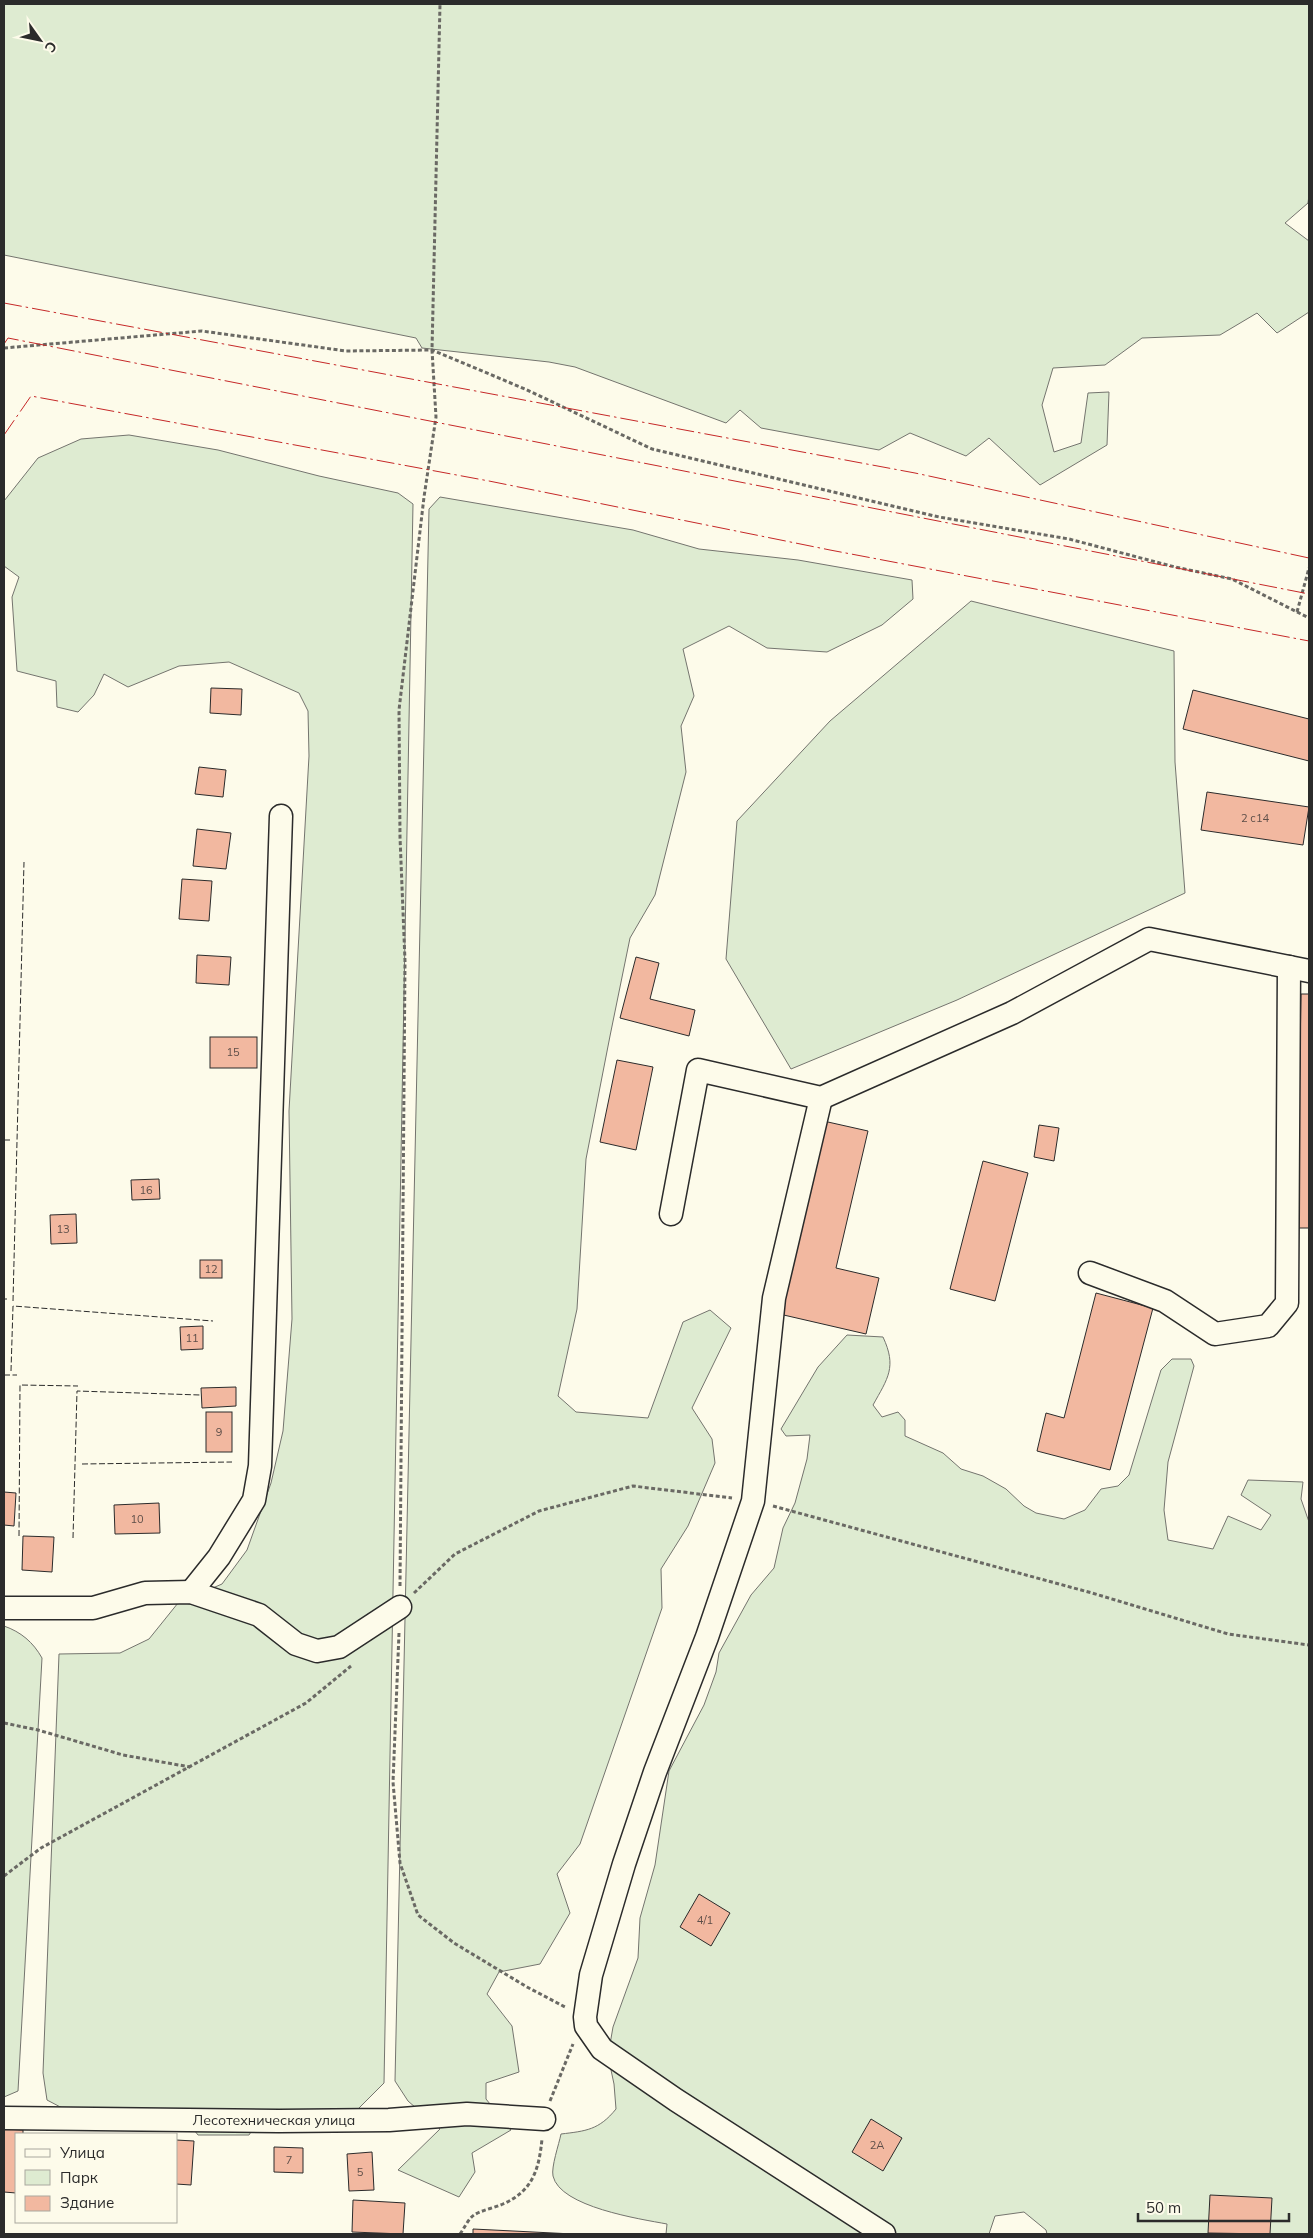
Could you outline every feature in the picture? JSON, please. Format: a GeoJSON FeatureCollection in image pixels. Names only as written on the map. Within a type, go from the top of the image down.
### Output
{"type":"FeatureCollection","features":[{"type":"Feature","properties":{"kind":"street"},"geometry":{"type":"LineString","coordinates":[[191,1592],[219,1557],[254,1500],[260,1466],[280,816]]}},
{"type":"Feature","properties":{"kind":"street"},"geometry":{"type":"LineString","coordinates":[[670,1214],[698,1070],[821,1098],[1012,1013],[1149,939],[1299,969],[1287,1303],[1268,1326],[1215,1334],[1165,1301],[1090,1273]]}},
{"type":"Feature","properties":{"kind":"street"},"geometry":{"type":"LineString","coordinates":[[821,1098],[774,1298],[753,1501],[707,1638],[655,1772],[624,1864],[591,1975],[585,2017],[586,2026],[602,2049],[676,2100],[884,2234]]}},
{"type":"Feature","properties":{"kind":"street"},"geometry":{"type":"LineString","coordinates":[[4,1608],[93,1608],[144,1593],[191,1592],[259,1615],[296,1644],[317,1651],[339,1647],[400,1607]]}},
{"type":"Feature","properties":{"kind":"street","name":"Лесотехническая улица"},"geometry":{"type":"LineString","coordinates":[[4,2118],[379,2120],[467,2114],[544,2119]]}},
{"type":"Feature","properties":{"kind":"path"},"geometry":{"type":"LineString","coordinates":[[440,4],[432,350],[436,417],[424,497],[399,710],[400,838],[405,961],[400,1607],[393,1782],[400,1863],[418,1914],[454,1944],[527,1987],[585,2017]]}},
{"type":"Feature","properties":{"kind":"path"},"geometry":{"type":"LineString","coordinates":[[4,348],[202,331],[346,351],[432,350],[652,449],[939,517],[1070,539],[1175,567],[1232,579],[1309,618]]}},
{"type":"Feature","properties":{"kind":"path"},"geometry":{"type":"LineString","coordinates":[[1297,612],[1309,568]]}},
{"type":"Feature","properties":{"kind":"path"},"geometry":{"type":"LineString","coordinates":[[400,1607],[455,1554],[539,1511],[633,1486],[753,1501],[1092,1594],[1228,1634],[1309,1645]]}},
{"type":"Feature","properties":{"kind":"path"},"geometry":{"type":"LineString","coordinates":[[4,1876],[41,1848],[306,1703],[344,1673],[357,1659]]}},
{"type":"Feature","properties":{"kind":"path"},"geometry":{"type":"LineString","coordinates":[[4,1723],[38,1730],[124,1755],[190,1767]]}},
{"type":"Feature","properties":{"kind":"green space"},"geometry":{"type":"Polygon","coordinates":[[[4,4],[1309,4],[1309,195],[1308,203],[1285,223],[1309,241],[1309,312],[1277,333],[1257,313],[1220,335],[1142,338],[1105,365],[1053,368],[1042,405],[1054,452],[1081,443],[1088,393],[1109,392],[1107,445],[1040,485],[989,438],[966,456],[910,433],[879,450],[761,428],[740,410],[726,423],[575,367],[549,362],[422,348],[416,338],[4,255],[4,4]]]}},
{"type":"Feature","properties":{"kind":"green space"},"geometry":{"type":"Polygon","coordinates":[[[129,435],[218,450],[319,476],[398,493],[413,504],[384,2083],[352,2115],[262,2115],[249,2135],[198,2135],[180,2112],[68,2111],[47,2100],[43,2073],[59,1654],[120,1653],[149,1639],[178,1603],[222,1584],[247,1550],[271,1483],[283,1431],[292,1319],[289,1111],[309,756],[308,711],[299,693],[229,662],[179,666],[128,687],[104,674],[94,695],[78,712],[57,707],[56,681],[17,671],[12,597],[19,577],[4,566],[4,501],[38,458],[81,439],[129,435]]]}},
{"type":"Feature","properties":{"kind":"green space"},"geometry":{"type":"Polygon","coordinates":[[[440,497],[633,530],[699,549],[798,560],[912,580],[913,599],[882,625],[827,652],[767,648],[729,626],[683,649],[694,696],[681,726],[686,772],[655,895],[630,938],[586,1159],[577,1309],[558,1396],[576,1412],[648,1418],[683,1322],[710,1310],[731,1328],[692,1408],[712,1439],[715,1463],[688,1526],[661,1569],[662,1608],[580,1844],[557,1874],[570,1913],[540,1964],[499,1972],[487,1994],[512,2026],[519,2072],[486,2083],[486,2099],[511,2130],[472,2153],[475,2172],[459,2197],[398,2170],[440,2129],[408,2101],[395,2081],[429,509],[440,497]]]}},
{"type":"Feature","properties":{"kind":"green space"},"geometry":{"type":"Polygon","coordinates":[[[971,601],[1174,651],[1175,762],[1185,893],[957,1000],[791,1069],[726,959],[737,821],[830,721],[971,601]]]}},
{"type":"Feature","properties":{"kind":"green space"},"geometry":{"type":"Polygon","coordinates":[[[847,1335],[883,1337],[889,1356],[889,1372],[873,1405],[882,1417],[898,1412],[905,1420],[905,1436],[943,1453],[961,1469],[983,1476],[1006,1489],[1024,1506],[1036,1513],[1064,1519],[1085,1510],[1101,1489],[1118,1486],[1129,1475],[1161,1370],[1172,1359],[1191,1359],[1194,1366],[1168,1462],[1164,1510],[1168,1540],[1213,1549],[1228,1516],[1261,1530],[1271,1515],[1241,1495],[1248,1480],[1303,1482],[1301,1499],[1309,1522],[1309,2234],[1047,2234],[1046,2230],[1024,2212],[995,2216],[989,2234],[666,2234],[667,2224],[602,2210],[570,2196],[559,2187],[553,2176],[554,2161],[561,2134],[592,2128],[604,2121],[616,2109],[614,2084],[608,2056],[613,2027],[638,1958],[640,1918],[655,1865],[669,1771],[704,1705],[716,1672],[719,1653],[751,1595],[774,1568],[783,1528],[795,1503],[807,1459],[810,1435],[786,1436],[781,1429],[818,1367],[847,1335]]]}},
{"type":"Feature","properties":{"kind":"green space"},"geometry":{"type":"Polygon","coordinates":[[[4,1626],[26,1638],[42,1658],[18,2091],[4,2097],[4,1626]]]}},
{"type":"Feature","properties":{"kind":"building"},"geometry":{"type":"Polygon","coordinates":[[[211,688],[242,689],[241,715],[210,713],[211,688]]]}},
{"type":"Feature","properties":{"kind":"building"},"geometry":{"type":"Polygon","coordinates":[[[1193,690],[1309,719],[1309,761],[1183,729],[1193,690]]]}},
{"type":"Feature","properties":{"kind":"building"},"geometry":{"type":"Polygon","coordinates":[[[199,767],[226,770],[223,797],[195,794],[199,767]]]}},
{"type":"Feature","properties":{"kind":"building"},"geometry":{"type":"Polygon","coordinates":[[[1207,792],[1309,807],[1303,845],[1201,830],[1207,792]]]}},
{"type":"Feature","properties":{"kind":"building"},"geometry":{"type":"Polygon","coordinates":[[[197,829],[231,833],[226,869],[193,866],[197,829]]]}},
{"type":"Feature","properties":{"kind":"building"},"geometry":{"type":"Polygon","coordinates":[[[182,879],[212,881],[209,921],[179,919],[182,879]]]}},
{"type":"Feature","properties":{"kind":"building"},"geometry":{"type":"Polygon","coordinates":[[[197,955],[231,957],[229,985],[196,983],[197,955]]]}},
{"type":"Feature","properties":{"kind":"building"},"geometry":{"type":"Polygon","coordinates":[[[636,957],[659,963],[650,999],[695,1010],[689,1036],[620,1018],[636,957]]]}},
{"type":"Feature","properties":{"kind":"building"},"geometry":{"type":"Polygon","coordinates":[[[1301,994],[1309,994],[1309,1228],[1297,1228],[1301,994]]]}},
{"type":"Feature","properties":{"kind":"building"},"geometry":{"type":"Polygon","coordinates":[[[210,1037],[257,1037],[257,1068],[210,1068],[210,1037]]]}},
{"type":"Feature","properties":{"kind":"building"},"geometry":{"type":"Polygon","coordinates":[[[617,1060],[653,1067],[636,1150],[600,1142],[617,1060]]]}},
{"type":"Feature","properties":{"kind":"building"},"geometry":{"type":"Polygon","coordinates":[[[819,1120],[868,1131],[836,1268],[879,1278],[866,1334],[775,1313],[819,1120]]]}},
{"type":"Feature","properties":{"kind":"building"},"geometry":{"type":"Polygon","coordinates":[[[1039,1125],[1059,1128],[1054,1161],[1034,1157],[1039,1125]]]}},
{"type":"Feature","properties":{"kind":"building"},"geometry":{"type":"Polygon","coordinates":[[[983,1161],[1028,1173],[995,1301],[950,1289],[983,1161]]]}},
{"type":"Feature","properties":{"kind":"building"},"geometry":{"type":"Polygon","coordinates":[[[159,1179],[160,1199],[132,1200],[131,1180],[159,1179]]]}},
{"type":"Feature","properties":{"kind":"building"},"geometry":{"type":"Polygon","coordinates":[[[76,1214],[77,1243],[51,1244],[50,1215],[76,1214]]]}},
{"type":"Feature","properties":{"kind":"building"},"geometry":{"type":"Polygon","coordinates":[[[200,1260],[222,1260],[222,1278],[200,1278],[200,1260]]]}},
{"type":"Feature","properties":{"kind":"building"},"geometry":{"type":"Polygon","coordinates":[[[1096,1293],[1153,1308],[1110,1470],[1037,1451],[1046,1413],[1064,1418],[1096,1293]]]}},
{"type":"Feature","properties":{"kind":"building"},"geometry":{"type":"Polygon","coordinates":[[[203,1326],[203,1349],[181,1350],[180,1327],[203,1326]]]}},
{"type":"Feature","properties":{"kind":"building"},"geometry":{"type":"Polygon","coordinates":[[[236,1387],[236,1406],[202,1408],[201,1388],[236,1387]]]}},
{"type":"Feature","properties":{"kind":"building"},"geometry":{"type":"Polygon","coordinates":[[[206,1412],[232,1412],[232,1452],[206,1452],[206,1412]]]}},
{"type":"Feature","properties":{"kind":"building"},"geometry":{"type":"Polygon","coordinates":[[[4,1492],[16,1493],[14,1526],[4,1525],[4,1492]]]}},
{"type":"Feature","properties":{"kind":"building"},"geometry":{"type":"Polygon","coordinates":[[[159,1503],[160,1533],[115,1534],[114,1505],[159,1503]]]}},
{"type":"Feature","properties":{"kind":"building"},"geometry":{"type":"Polygon","coordinates":[[[23,1536],[54,1537],[52,1572],[22,1570],[23,1536]]]}},
{"type":"Feature","properties":{"kind":"building"},"geometry":{"type":"Polygon","coordinates":[[[699,1894],[730,1913],[711,1946],[680,1927],[699,1894]]]}},
{"type":"Feature","properties":{"kind":"building"},"geometry":{"type":"Polygon","coordinates":[[[871,2119],[902,2138],[883,2171],[852,2152],[871,2119]]]}},
{"type":"Feature","properties":{"kind":"building"},"geometry":{"type":"Polygon","coordinates":[[[4,2129],[23,2130],[23,2133],[15,2133],[15,2193],[4,2192],[4,2129]]]}},
{"type":"Feature","properties":{"kind":"building"},"geometry":{"type":"Polygon","coordinates":[[[178,2140],[194,2141],[191,2185],[178,2184],[178,2140]]]}},
{"type":"Feature","properties":{"kind":"building"},"geometry":{"type":"Polygon","coordinates":[[[274,2147],[303,2148],[303,2173],[274,2172],[274,2147]]]}},
{"type":"Feature","properties":{"kind":"building"},"geometry":{"type":"Polygon","coordinates":[[[372,2152],[374,2190],[349,2191],[347,2154],[372,2152]]]}},
{"type":"Feature","properties":{"kind":"building"},"geometry":{"type":"Polygon","coordinates":[[[1210,2195],[1272,2198],[1270,2234],[1208,2233],[1210,2195]]]}},
{"type":"Feature","properties":{"kind":"building"},"geometry":{"type":"Polygon","coordinates":[[[353,2200],[405,2203],[403,2234],[352,2232],[353,2200]]]}},
{"type":"Feature","properties":{"kind":"building"},"geometry":{"type":"Polygon","coordinates":[[[473,2229],[573,2234],[473,2234],[473,2229]]]}},
{"type":"Feature","properties":{"kind":"fence"},"geometry":{"type":"LineString","coordinates":[[13,1301],[24,862]]}},
{"type":"Feature","properties":{"kind":"fence"},"geometry":{"type":"LineString","coordinates":[[4,1140],[11,1140]]}},
{"type":"Feature","properties":{"kind":"fence"},"geometry":{"type":"LineString","coordinates":[[11,1371],[13,1306],[213,1321]]}},
{"type":"Feature","properties":{"kind":"fence"},"geometry":{"type":"LineString","coordinates":[[4,1375],[17,1375]]}},
{"type":"Feature","properties":{"kind":"fence"},"geometry":{"type":"LineString","coordinates":[[19,1536],[20,1385],[78,1386]]}},
{"type":"Feature","properties":{"kind":"fence"},"geometry":{"type":"LineString","coordinates":[[73,1538],[77,1391],[200,1395]]}},
{"type":"Feature","properties":{"kind":"fence"},"geometry":{"type":"LineString","coordinates":[[82,1464],[232,1462]]}},
{"type":"Feature","properties":{"kind":"power"},"geometry":{"type":"LineString","coordinates":[[4,303],[915,473],[1309,558]]}},
{"type":"Feature","properties":{"kind":"power"},"geometry":{"type":"LineString","coordinates":[[4,344],[8,338],[1309,594]]}},
{"type":"Feature","properties":{"kind":"power"},"geometry":{"type":"LineString","coordinates":[[4,435],[31,396],[489,481],[830,550],[1309,641]]}}]}
